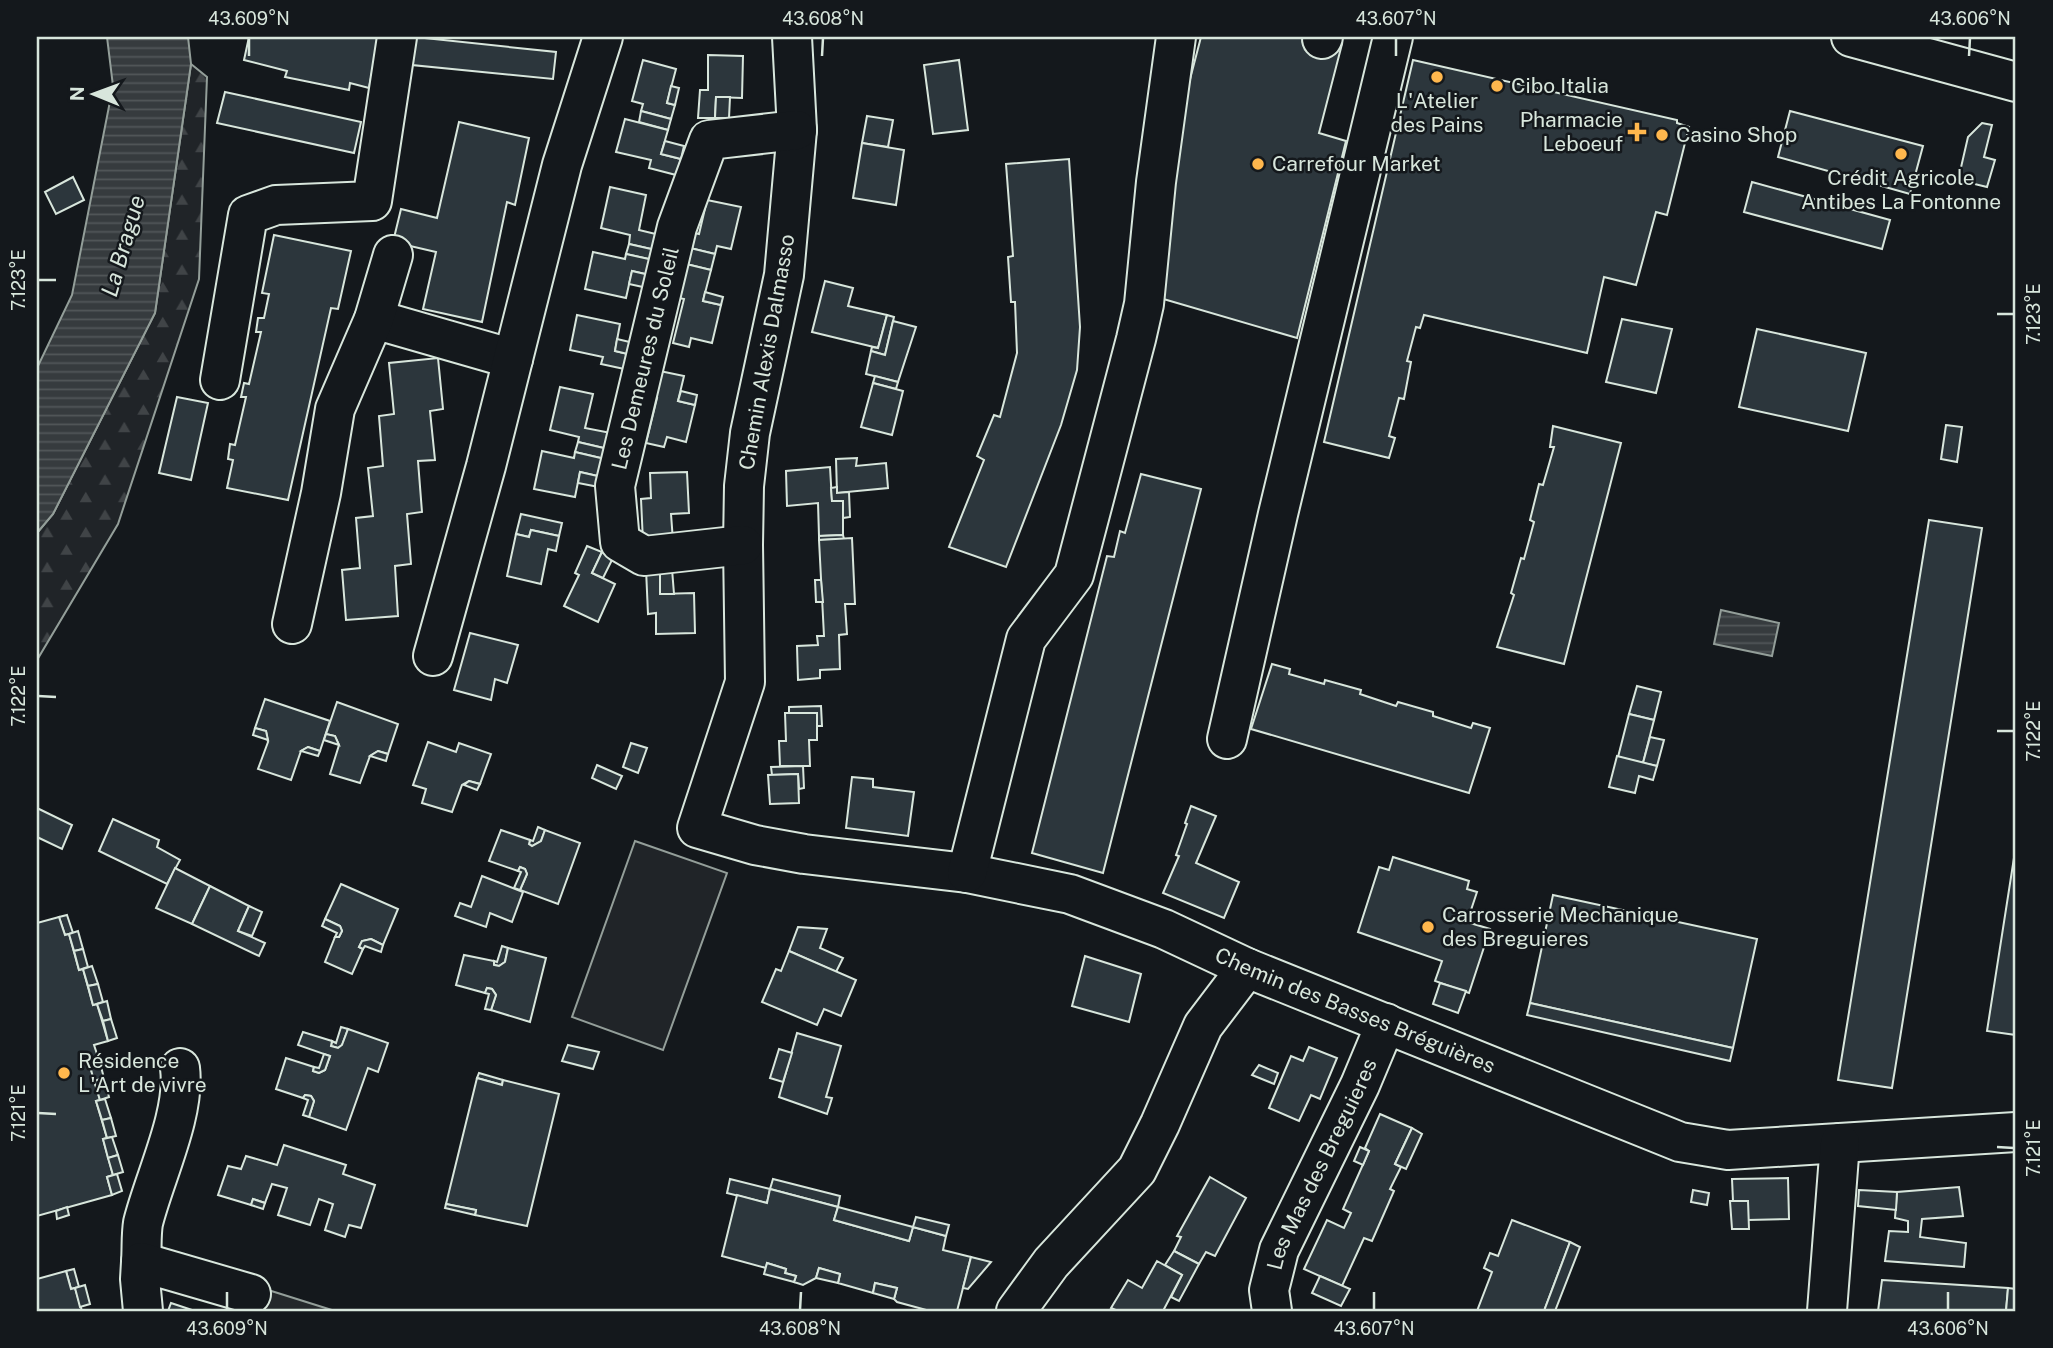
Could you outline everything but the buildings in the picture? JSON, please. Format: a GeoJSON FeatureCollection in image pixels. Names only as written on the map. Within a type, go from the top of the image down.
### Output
{"type":"FeatureCollection","features":[{"type":"Feature","properties":{"kind":"street"},"geometry":{"type":"LineString","coordinates":[[219,380],[248,215],[276,205],[372,201],[397,37]]}},
{"type":"Feature","properties":{"kind":"street"},"geometry":{"type":"LineString","coordinates":[[433,656],[486,466],[562,165],[603,37]]}},
{"type":"Feature","properties":{"kind":"street","name":"Chemin Alexis Dalmasso"},"geometry":{"type":"LineString","coordinates":[[697,828],[745,682],[744,486],[750,433],[784,275],[797,130],[792,37]]}},
{"type":"Feature","properties":{"kind":"street"},"geometry":{"type":"LineString","coordinates":[[968,873],[1026,639],[1074,575],[1136,339],[1144,304],[1156,182],[1176,37]]}},
{"type":"Feature","properties":{"kind":"street"},"geometry":{"type":"LineString","coordinates":[[1227,739],[1287,473],[1393,37]]}},
{"type":"Feature","properties":{"kind":"street"},"geometry":{"type":"LineString","coordinates":[[1851,37],[2016,82]]}},
{"type":"Feature","properties":{"kind":"street","name":"Les Demeures du Soleil"},"geometry":{"type":"LineString","coordinates":[[743,544],[644,556],[620,542],[615,486],[677,227],[709,141],[797,130]]}},
{"type":"Feature","properties":{"kind":"street"},"geometry":{"type":"LineString","coordinates":[[292,624],[321,493],[335,409],[374,319],[393,255]]}},
{"type":"Feature","properties":{"kind":"street"},"geometry":{"type":"LineString","coordinates":[[374,319],[513,359]]}},
{"type":"Feature","properties":{"kind":"street","name":"Chemin des Basses Bréguières"},"geometry":{"type":"LineString","coordinates":[[697,828],[755,845],[804,854],[968,873],[1070,894],[1164,929],[1247,968],[1680,1142],[1728,1150],[2016,1132]]}},
{"type":"Feature","properties":{"kind":"street"},"geometry":{"type":"LineString","coordinates":[[1016,1311],[1051,1263],[1137,1170],[1160,1125],[1203,1026],[1247,968]]}},
{"type":"Feature","properties":{"kind":"street","name":"Les Mas des Breguieres"},"geometry":{"type":"LineString","coordinates":[[1272,1311],[1269,1290],[1279,1250],[1360,1086],[1387,1023]]}},
{"type":"Feature","properties":{"kind":"street"},"geometry":{"type":"LineString","coordinates":[[143,1311],[140,1279],[143,1225],[176,1110],[182,1084],[180,1068]]}},
{"type":"Feature","properties":{"kind":"street"},"geometry":{"type":"LineString","coordinates":[[1828,1311],[1840,1143]]}},
{"type":"Feature","properties":{"kind":"street"},"geometry":{"type":"LineString","coordinates":[[141,1262],[251,1294]]}},
{"type":"Feature","properties":{"kind":"green space"},"geometry":{"type":"Polygon","coordinates":[[[191,64],[207,77],[199,279],[118,524],[37,660],[37,533],[53,514],[155,313],[191,64]]]}},
{"type":"Feature","properties":{"kind":"green space"},"geometry":{"type":"Polygon","coordinates":[[[635,841],[727,873],[663,1050],[572,1017],[635,841]]]}},
{"type":"Feature","properties":{"kind":"shaded area"},"geometry":{"type":"Polygon","coordinates":[[[265,1289],[335,1311],[258,1311],[265,1289]]]}},
{"type":"Feature","properties":{"kind":"water","name":"La Brague"},"geometry":{"type":"Polygon","coordinates":[[[107,37],[188,37],[191,64],[155,313],[53,514],[37,533],[37,368],[72,295],[113,86],[107,37]]]}},
{"type":"Feature","properties":{"kind":"water"},"geometry":{"type":"Polygon","coordinates":[[[1721,610],[1779,623],[1772,656],[1714,644],[1721,610]]]}},
{"type":"Feature","properties":{"kind":"place","name":"L'Atelier des Pains"},"geometry":{"type":"Point","coordinates":[1437,77]}},
{"type":"Feature","properties":{"kind":"place","name":"Cibo Italia"},"geometry":{"type":"Point","coordinates":[1497,86]}},
{"type":"Feature","properties":{"kind":"place","name":"Pharmacie Leboeuf"},"geometry":{"type":"Point","coordinates":[1637,132]}},
{"type":"Feature","properties":{"kind":"place","name":"Casino Shop"},"geometry":{"type":"Point","coordinates":[1662,135]}},
{"type":"Feature","properties":{"kind":"place","name":"Crédit Agricole Antibes La Fontonne"},"geometry":{"type":"Point","coordinates":[1901,154]}},
{"type":"Feature","properties":{"kind":"place","name":"Carrefour Market"},"geometry":{"type":"Point","coordinates":[1258,164]}},
{"type":"Feature","properties":{"kind":"place","name":"Carrosserie Mechanique des Breguieres"},"geometry":{"type":"Point","coordinates":[1428,927]}},
{"type":"Feature","properties":{"kind":"place","name":"Résidence L'Art de vivre"},"geometry":{"type":"Point","coordinates":[64,1073]}}]}
